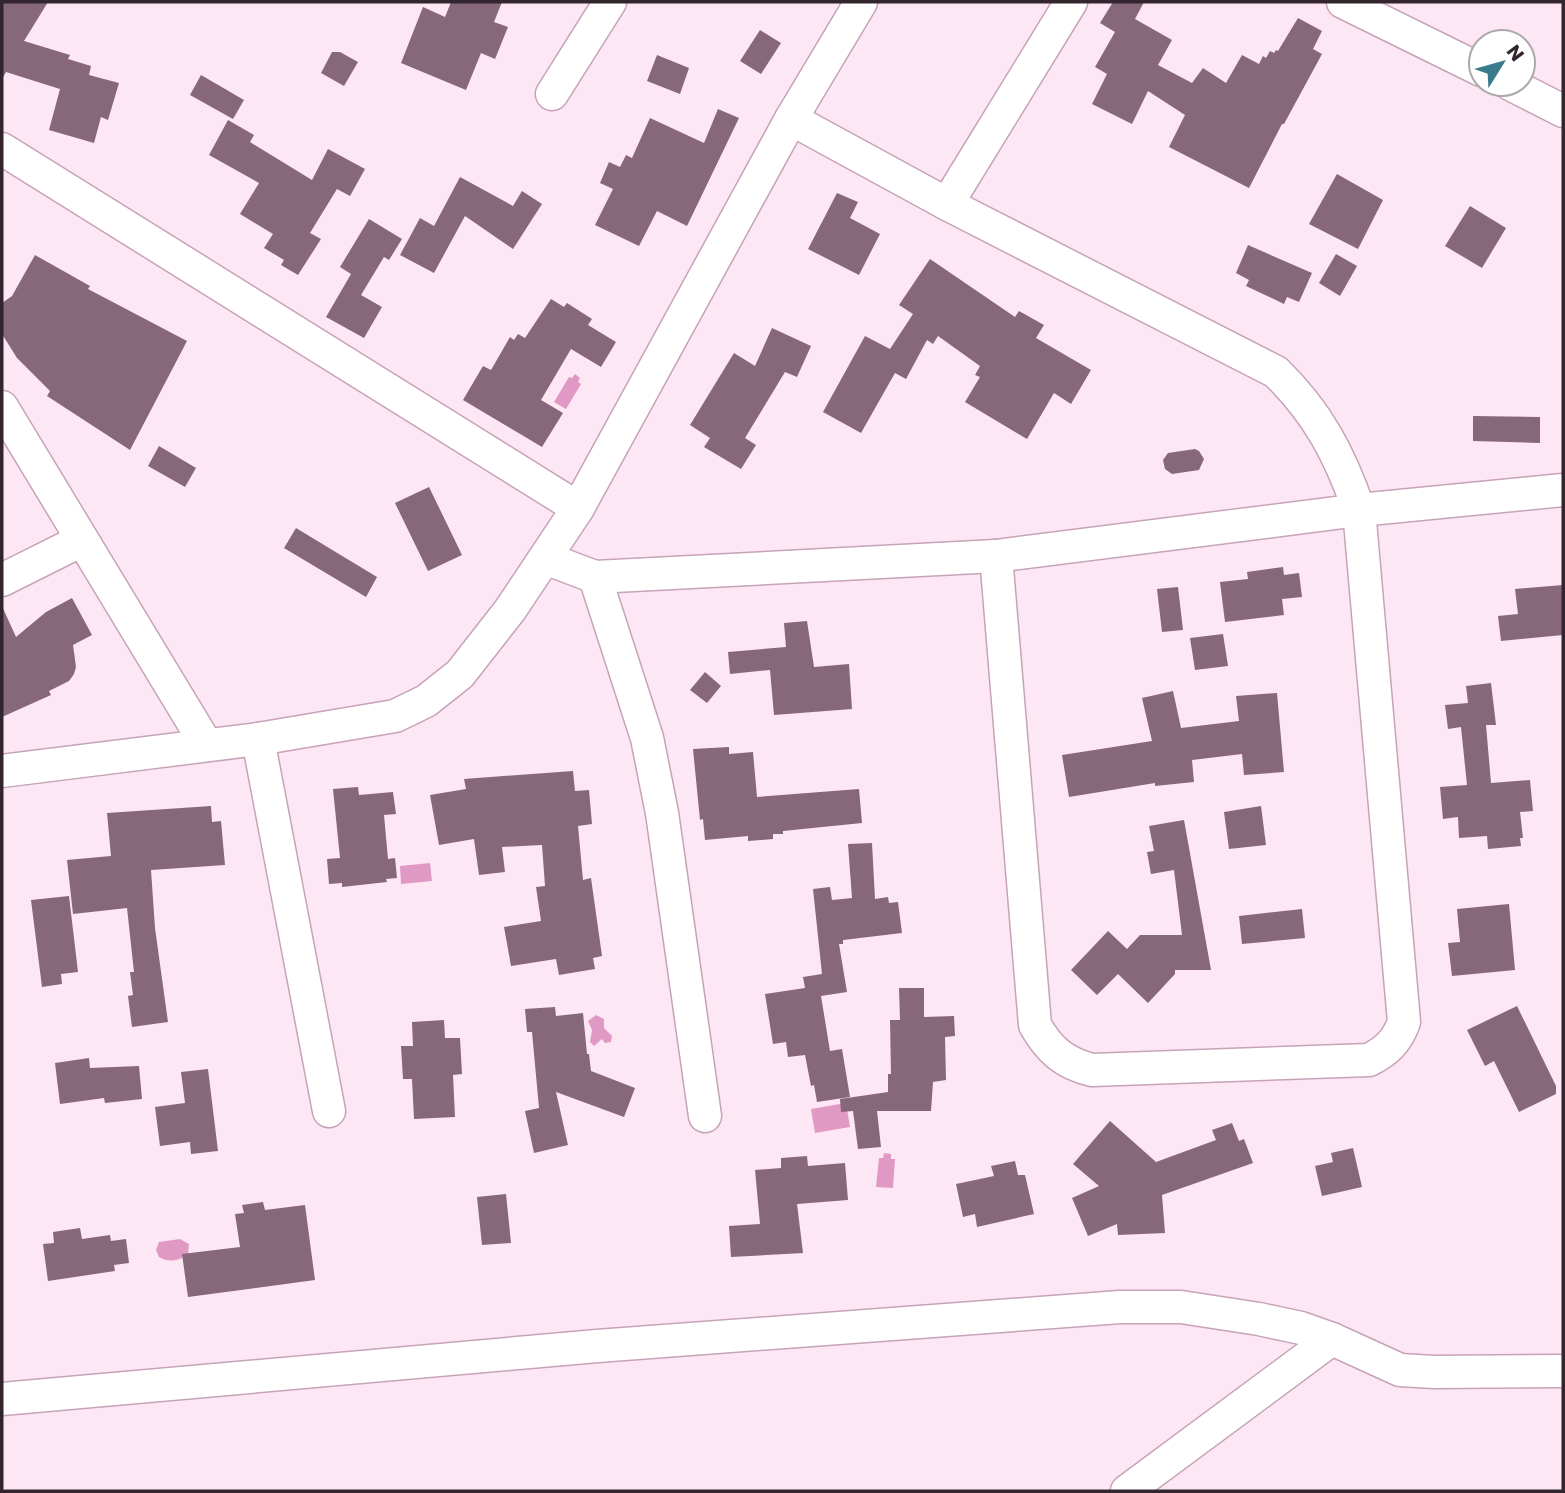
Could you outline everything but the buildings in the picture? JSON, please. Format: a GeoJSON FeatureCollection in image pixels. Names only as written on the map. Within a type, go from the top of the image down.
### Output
{"type":"FeatureCollection","features":[{"type":"Feature","properties":{"kind":"street"},"geometry":{"type":"LineString","coordinates":[[552,94],[610,2]]}},
{"type":"Feature","properties":{"kind":"street"},"geometry":{"type":"LineString","coordinates":[[2,771],[258,739],[395,716],[426,701],[460,674],[510,610],[578,508],[792,119],[861,2]]}},
{"type":"Feature","properties":{"kind":"street"},"geometry":{"type":"LineString","coordinates":[[947,204],[1071,2]]}},
{"type":"Feature","properties":{"kind":"street"},"geometry":{"type":"LineString","coordinates":[[1343,2],[1467,63]]}},
{"type":"Feature","properties":{"kind":"street"},"geometry":{"type":"LineString","coordinates":[[1537,98],[1563,111]]}},
{"type":"Feature","properties":{"kind":"street"},"geometry":{"type":"LineString","coordinates":[[792,119],[947,204],[1276,372],[1298,393],[1320,426],[1344,466],[1359,510],[1404,1022],[1392,1045],[1369,1060],[1092,1070],[1074,1066],[1057,1055],[1044,1041],[1035,1025],[996,556]]}},
{"type":"Feature","properties":{"kind":"street"},"geometry":{"type":"LineString","coordinates":[[2,149],[578,508]]}},
{"type":"Feature","properties":{"kind":"street"},"geometry":{"type":"LineString","coordinates":[[2,407],[206,744]]}},
{"type":"Feature","properties":{"kind":"street"},"geometry":{"type":"LineString","coordinates":[[545,558],[595,577],[996,556],[1359,510],[1563,490]]}},
{"type":"Feature","properties":{"kind":"street"},"geometry":{"type":"LineString","coordinates":[[2,580],[82,540]]}},
{"type":"Feature","properties":{"kind":"street"},"geometry":{"type":"LineString","coordinates":[[595,577],[647,738],[662,813],[705,1116]]}},
{"type":"Feature","properties":{"kind":"street"},"geometry":{"type":"LineString","coordinates":[[258,739],[330,1111]]}},
{"type":"Feature","properties":{"kind":"street"},"geometry":{"type":"LineString","coordinates":[[2,1399],[597,1346],[1120,1307],[1181,1307],[1301,1328],[1400,1370],[1434,1373],[1563,1371]]}},
{"type":"Feature","properties":{"kind":"street"},"geometry":{"type":"LineString","coordinates":[[1127,1491],[1332,1339]]}},
{"type":"Feature","properties":{"kind":"shaded area"},"geometry":{"type":"Polygon","coordinates":[[[575,374],[580,378],[578,382],[581,384],[566,409],[554,402],[569,377],[572,378],[575,374]]]}},
{"type":"Feature","properties":{"kind":"shaded area"},"geometry":{"type":"Polygon","coordinates":[[[430,863],[432,881],[401,884],[400,866],[430,863]]]}},
{"type":"Feature","properties":{"kind":"shaded area"},"geometry":{"type":"Polygon","coordinates":[[[596,1015],[604,1019],[604,1028],[612,1036],[611,1042],[605,1043],[602,1039],[594,1046],[590,1042],[592,1030],[588,1021],[596,1015]]]}},
{"type":"Feature","properties":{"kind":"shaded area"},"geometry":{"type":"Polygon","coordinates":[[[846,1103],[850,1127],[815,1133],[811,1109],[846,1103]]]}},
{"type":"Feature","properties":{"kind":"shaded area"},"geometry":{"type":"Polygon","coordinates":[[[884,1153],[891,1154],[891,1159],[895,1159],[893,1188],[876,1187],[879,1158],[883,1158],[884,1153]]]}},
{"type":"Feature","properties":{"kind":"shaded area"},"geometry":{"type":"Polygon","coordinates":[[[180,1239],[189,1244],[188,1254],[174,1260],[159,1257],[156,1250],[159,1242],[180,1239]]]}}]}
